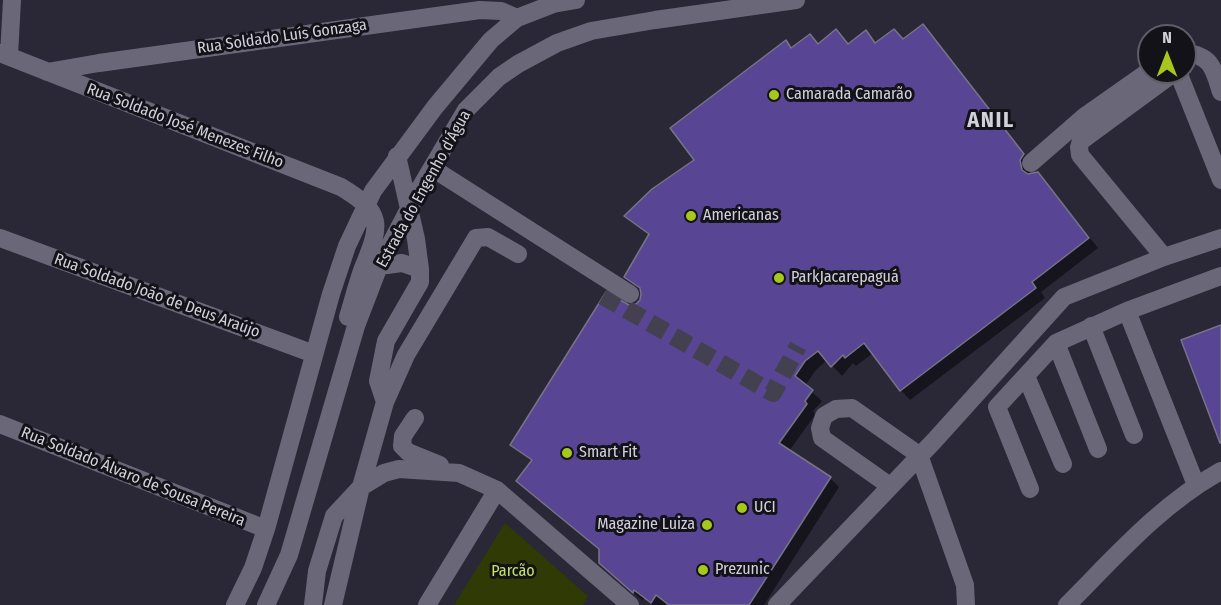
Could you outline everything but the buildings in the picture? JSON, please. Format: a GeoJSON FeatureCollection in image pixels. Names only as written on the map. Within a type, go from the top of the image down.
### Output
{"type":"FeatureCollection","features":[{"type":"Feature","properties":{"kind":"street"},"geometry":{"type":"LineString","coordinates":[[4,55],[12,0]]}},
{"type":"Feature","properties":{"kind":"street","name":"Estrada do Engenho d'Água"},"geometry":{"type":"LineString","coordinates":[[235,605],[253,568],[266,529],[314,354],[347,246],[373,191],[397,156],[491,40],[517,18],[553,4],[576,0]]}},
{"type":"Feature","properties":{"kind":"street","name":"Estrada do Engenho d'Água"},"geometry":{"type":"LineString","coordinates":[[267,604],[289,555],[356,326],[379,266],[466,110],[500,77],[538,52],[591,31],[796,0]]}},
{"type":"Feature","properties":{"kind":"street","name":"Rua Soldado Luís Gonzaga"},"geometry":{"type":"LineString","coordinates":[[47,72],[480,10],[501,11],[517,18]]}},
{"type":"Feature","properties":{"kind":"street","name":"Rua Soldado José Menezes Filho"},"geometry":{"type":"LineString","coordinates":[[4,55],[341,187],[366,206]]}},
{"type":"Feature","properties":{"kind":"street"},"geometry":{"type":"LineString","coordinates":[[1197,55],[1211,64],[1221,92]]}},
{"type":"Feature","properties":{"kind":"street"},"geometry":{"type":"LineString","coordinates":[[1031,163],[1085,116],[1137,79]]}},
{"type":"Feature","properties":{"kind":"street"},"geometry":{"type":"LineString","coordinates":[[1159,84],[1081,141],[1079,147],[1080,155],[1164,257]]}},
{"type":"Feature","properties":{"kind":"street"},"geometry":{"type":"LineString","coordinates":[[1181,84],[1221,180]]}},
{"type":"Feature","properties":{"kind":"street"},"geometry":{"type":"LineString","coordinates":[[385,402],[378,381],[386,341],[420,282],[410,210],[397,156]]}},
{"type":"Feature","properties":{"kind":"street"},"geometry":{"type":"LineString","coordinates":[[432,168],[630,294]]}},
{"type":"Feature","properties":{"kind":"street"},"geometry":{"type":"LineString","coordinates":[[335,396],[345,328],[362,271],[375,240],[375,219],[371,210],[366,206]]}},
{"type":"Feature","properties":{"kind":"street"},"geometry":{"type":"LineString","coordinates":[[333,605],[361,487],[385,402],[406,355],[476,238],[488,237],[518,254]]}},
{"type":"Feature","properties":{"kind":"street","name":"Rua Soldado João de Deus Araújo"},"geometry":{"type":"LineString","coordinates":[[0,238],[314,354]]}},
{"type":"Feature","properties":{"kind":"street"},"geometry":{"type":"LineString","coordinates":[[777,605],[1064,297],[1164,257],[1221,238]]}},
{"type":"Feature","properties":{"kind":"street"},"geometry":{"type":"LineString","coordinates":[[379,266],[402,263],[420,269]]}},
{"type":"Feature","properties":{"kind":"street"},"geometry":{"type":"LineString","coordinates":[[1030,489],[997,407],[1056,343],[1127,311],[1221,276]]}},
{"type":"Feature","properties":{"kind":"street"},"geometry":{"type":"LineString","coordinates":[[1127,311],[1196,485]]}},
{"type":"Feature","properties":{"kind":"street"},"geometry":{"type":"LineString","coordinates":[[1091,326],[1134,435]]}},
{"type":"Feature","properties":{"kind":"street"},"geometry":{"type":"LineString","coordinates":[[1056,343],[1098,449]]}},
{"type":"Feature","properties":{"kind":"street"},"geometry":{"type":"LineString","coordinates":[[1026,376],[1063,464]]}},
{"type":"Feature","properties":{"kind":"street"},"geometry":{"type":"LineString","coordinates":[[890,486],[822,438],[820,428],[825,416],[836,409],[852,408],[919,455],[965,585],[966,605]]}},
{"type":"Feature","properties":{"kind":"street"},"geometry":{"type":"LineString","coordinates":[[415,418],[403,436],[402,446],[408,452],[497,490],[630,605]]}},
{"type":"Feature","properties":{"kind":"street","name":"Rua Soldado Álvaro de Sousa Pereira"},"geometry":{"type":"LineString","coordinates":[[0,424],[266,529]]}},
{"type":"Feature","properties":{"kind":"street"},"geometry":{"type":"LineString","coordinates":[[313,605],[317,571],[334,516],[361,487],[384,472],[399,469],[459,472]]}},
{"type":"Feature","properties":{"kind":"street"},"geometry":{"type":"LineString","coordinates":[[1067,605],[1113,558],[1178,498],[1221,471]]}},
{"type":"Feature","properties":{"kind":"street"},"geometry":{"type":"LineString","coordinates":[[427,605],[497,490]]}},
{"type":"Feature","properties":{"kind":"green space","name":"Parcão"},"geometry":{"type":"Polygon","coordinates":[[[505,523],[588,596],[583,605],[454,605],[505,523]]]}},
{"type":"Feature","properties":{"kind":"tunnel"},"geometry":{"type":"LineString","coordinates":[[603,296],[773,393],[798,346]]}},
{"type":"Feature","properties":{"kind":"place","name":"Camarada Camarão"},"geometry":{"type":"Point","coordinates":[774,95]}},
{"type":"Feature","properties":{"kind":"place","name":"Americanas"},"geometry":{"type":"Point","coordinates":[691,216]}},
{"type":"Feature","properties":{"kind":"place","name":"ParkJacarepaguá"},"geometry":{"type":"Point","coordinates":[779,278]}},
{"type":"Feature","properties":{"kind":"place","name":"Smart Fit"},"geometry":{"type":"Point","coordinates":[567,453]}},
{"type":"Feature","properties":{"kind":"place","name":"UCI"},"geometry":{"type":"Point","coordinates":[742,508]}},
{"type":"Feature","properties":{"kind":"place","name":"Magazine Luiza"},"geometry":{"type":"Point","coordinates":[707,525]}},
{"type":"Feature","properties":{"kind":"place","name":"Prezunic"},"geometry":{"type":"Point","coordinates":[703,570]}},
{"type":"Feature","properties":{"kind":"district","name":"ANIL"},"geometry":{"type":"Point","coordinates":[991,121]}}]}
